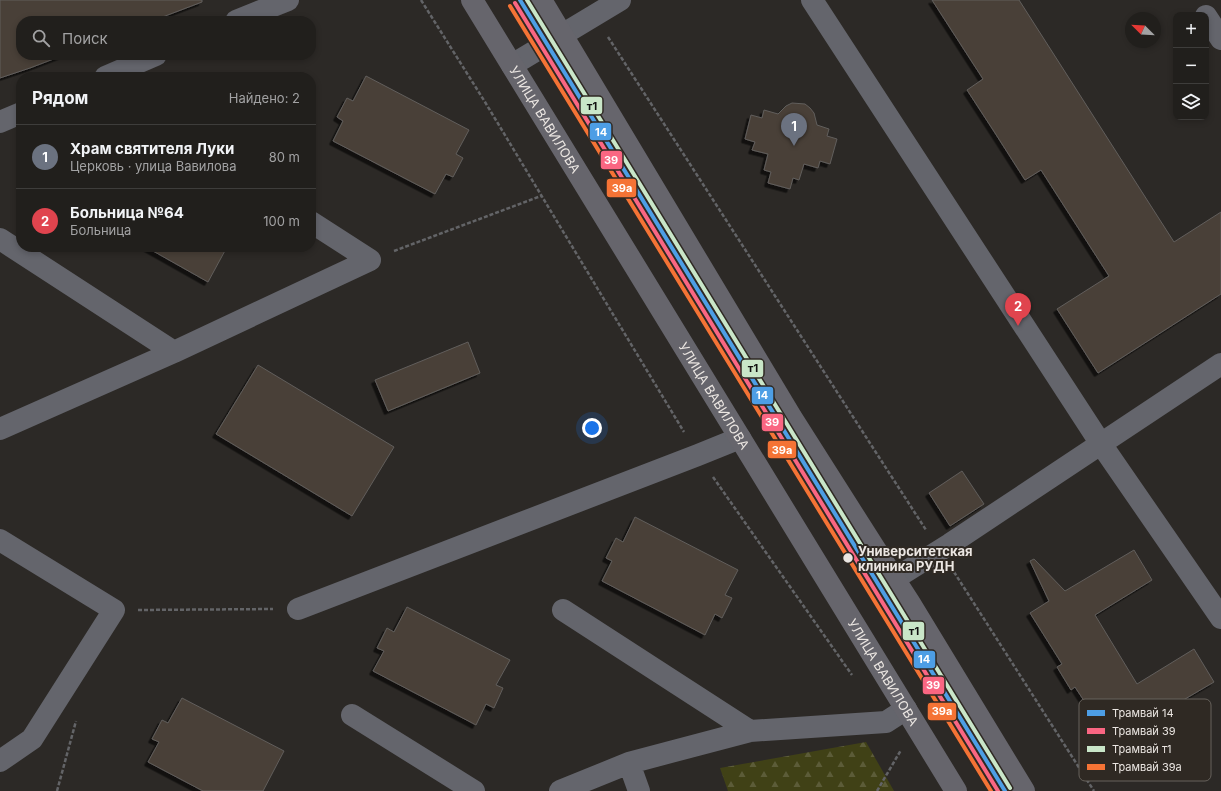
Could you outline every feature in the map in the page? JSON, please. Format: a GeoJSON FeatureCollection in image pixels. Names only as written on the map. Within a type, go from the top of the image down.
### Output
{"type":"FeatureCollection","features":[{"type":"Feature","properties":{"kind":"main road","name":"УЛИЦА ВАВИЛОВА"},"geometry":{"type":"LineString","coordinates":[[472,0],[956,791]]}},
{"type":"Feature","properties":{"kind":"main road"},"geometry":{"type":"LineString","coordinates":[[541,0],[791,417],[909,602],[1024,791]]}},
{"type":"Feature","properties":{"kind":"lane"},"geometry":{"type":"LineString","coordinates":[[248,16],[288,0]]}},
{"type":"Feature","properties":{"kind":"lane"},"geometry":{"type":"LineString","coordinates":[[512,65],[620,0]]}},
{"type":"Feature","properties":{"kind":"lane"},"geometry":{"type":"LineString","coordinates":[[812,0],[1101,444],[1221,618]]}},
{"type":"Feature","properties":{"kind":"lane"},"geometry":{"type":"LineString","coordinates":[[1196,0],[1204,12]]}},
{"type":"Feature","properties":{"kind":"lane"},"geometry":{"type":"LineString","coordinates":[[1209,20],[1221,39]]}},
{"type":"Feature","properties":{"kind":"lane"},"geometry":{"type":"LineString","coordinates":[[117,72],[145,60]]}},
{"type":"Feature","properties":{"kind":"lane"},"geometry":{"type":"LineString","coordinates":[[0,122],[16,115]]}},
{"type":"Feature","properties":{"kind":"lane"},"geometry":{"type":"LineString","coordinates":[[316,225],[370,260]]}},
{"type":"Feature","properties":{"kind":"lane"},"geometry":{"type":"LineString","coordinates":[[0,239],[16,249]]}},
{"type":"Feature","properties":{"kind":"lane"},"geometry":{"type":"LineString","coordinates":[[20,252],[174,352]]}},
{"type":"Feature","properties":{"kind":"lane"},"geometry":{"type":"LineString","coordinates":[[0,429],[174,352],[370,260]]}},
{"type":"Feature","properties":{"kind":"lane"},"geometry":{"type":"LineString","coordinates":[[894,580],[1221,364]]}},
{"type":"Feature","properties":{"kind":"lane"},"geometry":{"type":"LineString","coordinates":[[298,609],[740,438]]}},
{"type":"Feature","properties":{"kind":"lane"},"geometry":{"type":"LineString","coordinates":[[0,540],[114,610],[32,739],[0,761]]}},
{"type":"Feature","properties":{"kind":"lane"},"geometry":{"type":"LineString","coordinates":[[563,610],[750,731]]}},
{"type":"Feature","properties":{"kind":"lane"},"geometry":{"type":"LineString","coordinates":[[560,791],[629,763],[750,731],[886,722],[906,709]]}},
{"type":"Feature","properties":{"kind":"lane"},"geometry":{"type":"LineString","coordinates":[[352,715],[474,791]]}},
{"type":"Feature","properties":{"kind":"lane"},"geometry":{"type":"LineString","coordinates":[[629,763],[639,791]]}},
{"type":"Feature","properties":{"kind":"path"},"geometry":{"type":"LineString","coordinates":[[421,0],[698,455],[855,679]]}},
{"type":"Feature","properties":{"kind":"path"},"geometry":{"type":"LineString","coordinates":[[594,16],[1079,768]]}},
{"type":"Feature","properties":{"kind":"path"},"geometry":{"type":"LineString","coordinates":[[370,260],[541,196]]}},
{"type":"Feature","properties":{"kind":"path"},"geometry":{"type":"LineString","coordinates":[[114,610],[298,609]]}},
{"type":"Feature","properties":{"kind":"path"},"geometry":{"type":"LineString","coordinates":[[877,791],[903,746],[886,722]]}},
{"type":"Feature","properties":{"kind":"path"},"geometry":{"type":"LineString","coordinates":[[1088,781],[1094,791]]}},
{"type":"Feature","properties":{"kind":"green space"},"geometry":{"type":"Polygon","coordinates":[[[866,742],[894,791],[728,791],[720,768],[866,742]]]}},
{"type":"Feature","properties":{"kind":"building"},"geometry":{"type":"Polygon","coordinates":[[[0,0],[202,0],[202,2],[165,16],[16,16],[16,60],[51,60],[0,78],[0,0]]]}},
{"type":"Feature","properties":{"kind":"building"},"geometry":{"type":"Polygon","coordinates":[[[932,0],[1019,0],[1174,242],[1221,212],[1221,294],[1098,373],[1057,309],[1109,276],[1041,170],[1025,180],[967,90],[983,79],[932,0]]]}},
{"type":"Feature","properties":{"kind":"building"},"geometry":{"type":"Polygon","coordinates":[[[366,76],[469,130],[456,154],[463,158],[453,177],[446,174],[435,194],[333,141],[343,121],[337,117],[347,98],[353,101],[366,76]]]}},
{"type":"Feature","properties":{"kind":"building"},"geometry":{"type":"Polygon","coordinates":[[[792,103],[805,104],[810,108],[814,113],[817,125],[829,129],[827,136],[837,139],[830,164],[820,161],[818,168],[804,164],[799,180],[793,178],[790,189],[768,183],[771,172],[764,170],[768,154],[752,150],[755,142],[745,139],[751,115],[762,118],[764,110],[778,114],[786,106],[792,103]]]}},
{"type":"Feature","properties":{"kind":"building"},"geometry":{"type":"Polygon","coordinates":[[[155,252],[224,252],[208,282],[155,252]]]}},
{"type":"Feature","properties":{"kind":"building"},"geometry":{"type":"Polygon","coordinates":[[[468,342],[480,373],[388,411],[375,380],[468,342]]]}},
{"type":"Feature","properties":{"kind":"building"},"geometry":{"type":"Polygon","coordinates":[[[258,365],[394,447],[352,516],[216,434],[258,365]]]}},
{"type":"Feature","properties":{"kind":"building"},"geometry":{"type":"Polygon","coordinates":[[[962,471],[984,504],[950,526],[929,493],[962,471]]]}},
{"type":"Feature","properties":{"kind":"building"},"geometry":{"type":"Polygon","coordinates":[[[635,517],[738,570],[725,595],[732,598],[722,618],[715,614],[705,635],[602,581],[612,561],[606,558],[616,538],[623,542],[635,517]]]}},
{"type":"Feature","properties":{"kind":"building"},"geometry":{"type":"Polygon","coordinates":[[[1134,550],[1152,580],[1095,615],[1137,684],[1194,649],[1214,682],[1185,699],[1083,699],[1075,687],[1071,690],[1057,667],[1062,664],[1030,613],[1049,601],[1030,561],[1034,559],[1065,591],[1134,550]]]}},
{"type":"Feature","properties":{"kind":"building"},"geometry":{"type":"Polygon","coordinates":[[[407,607],[510,660],[496,685],[503,688],[494,708],[486,704],[476,725],[373,671],[384,651],[377,648],[387,628],[394,632],[407,607]]]}},
{"type":"Feature","properties":{"kind":"building"},"geometry":{"type":"Polygon","coordinates":[[[182,698],[284,751],[263,791],[203,791],[148,762],[159,742],[152,739],[162,720],[168,723],[182,698]]]}},
{"type":"Feature","properties":{"kind":"tram line","name":"14"},"geometry":{"type":"LineString","coordinates":[[520,0],[1005,791]]}},
{"type":"Feature","properties":{"kind":"tram line","name":"т1"},"geometry":{"type":"LineString","coordinates":[[527,0],[1010,788]]}},
{"type":"Feature","properties":{"kind":"tram line","name":"39"},"geometry":{"type":"LineString","coordinates":[[515,3],[998,791]]}},
{"type":"Feature","properties":{"kind":"tram line","name":"39а"},"geometry":{"type":"LineString","coordinates":[[510,6],[991,791]]}},
{"type":"Feature","properties":{"kind":"place","name":"Храм святителя Луки"},"geometry":{"type":"Point","coordinates":[794,146]}},
{"type":"Feature","properties":{"kind":"place","name":"Больница №64"},"geometry":{"type":"Point","coordinates":[1018,326]}},
{"type":"Feature","properties":{"kind":"place","name":"Университетская клиника РУДН"},"geometry":{"type":"Point","coordinates":[848,558]}}]}
